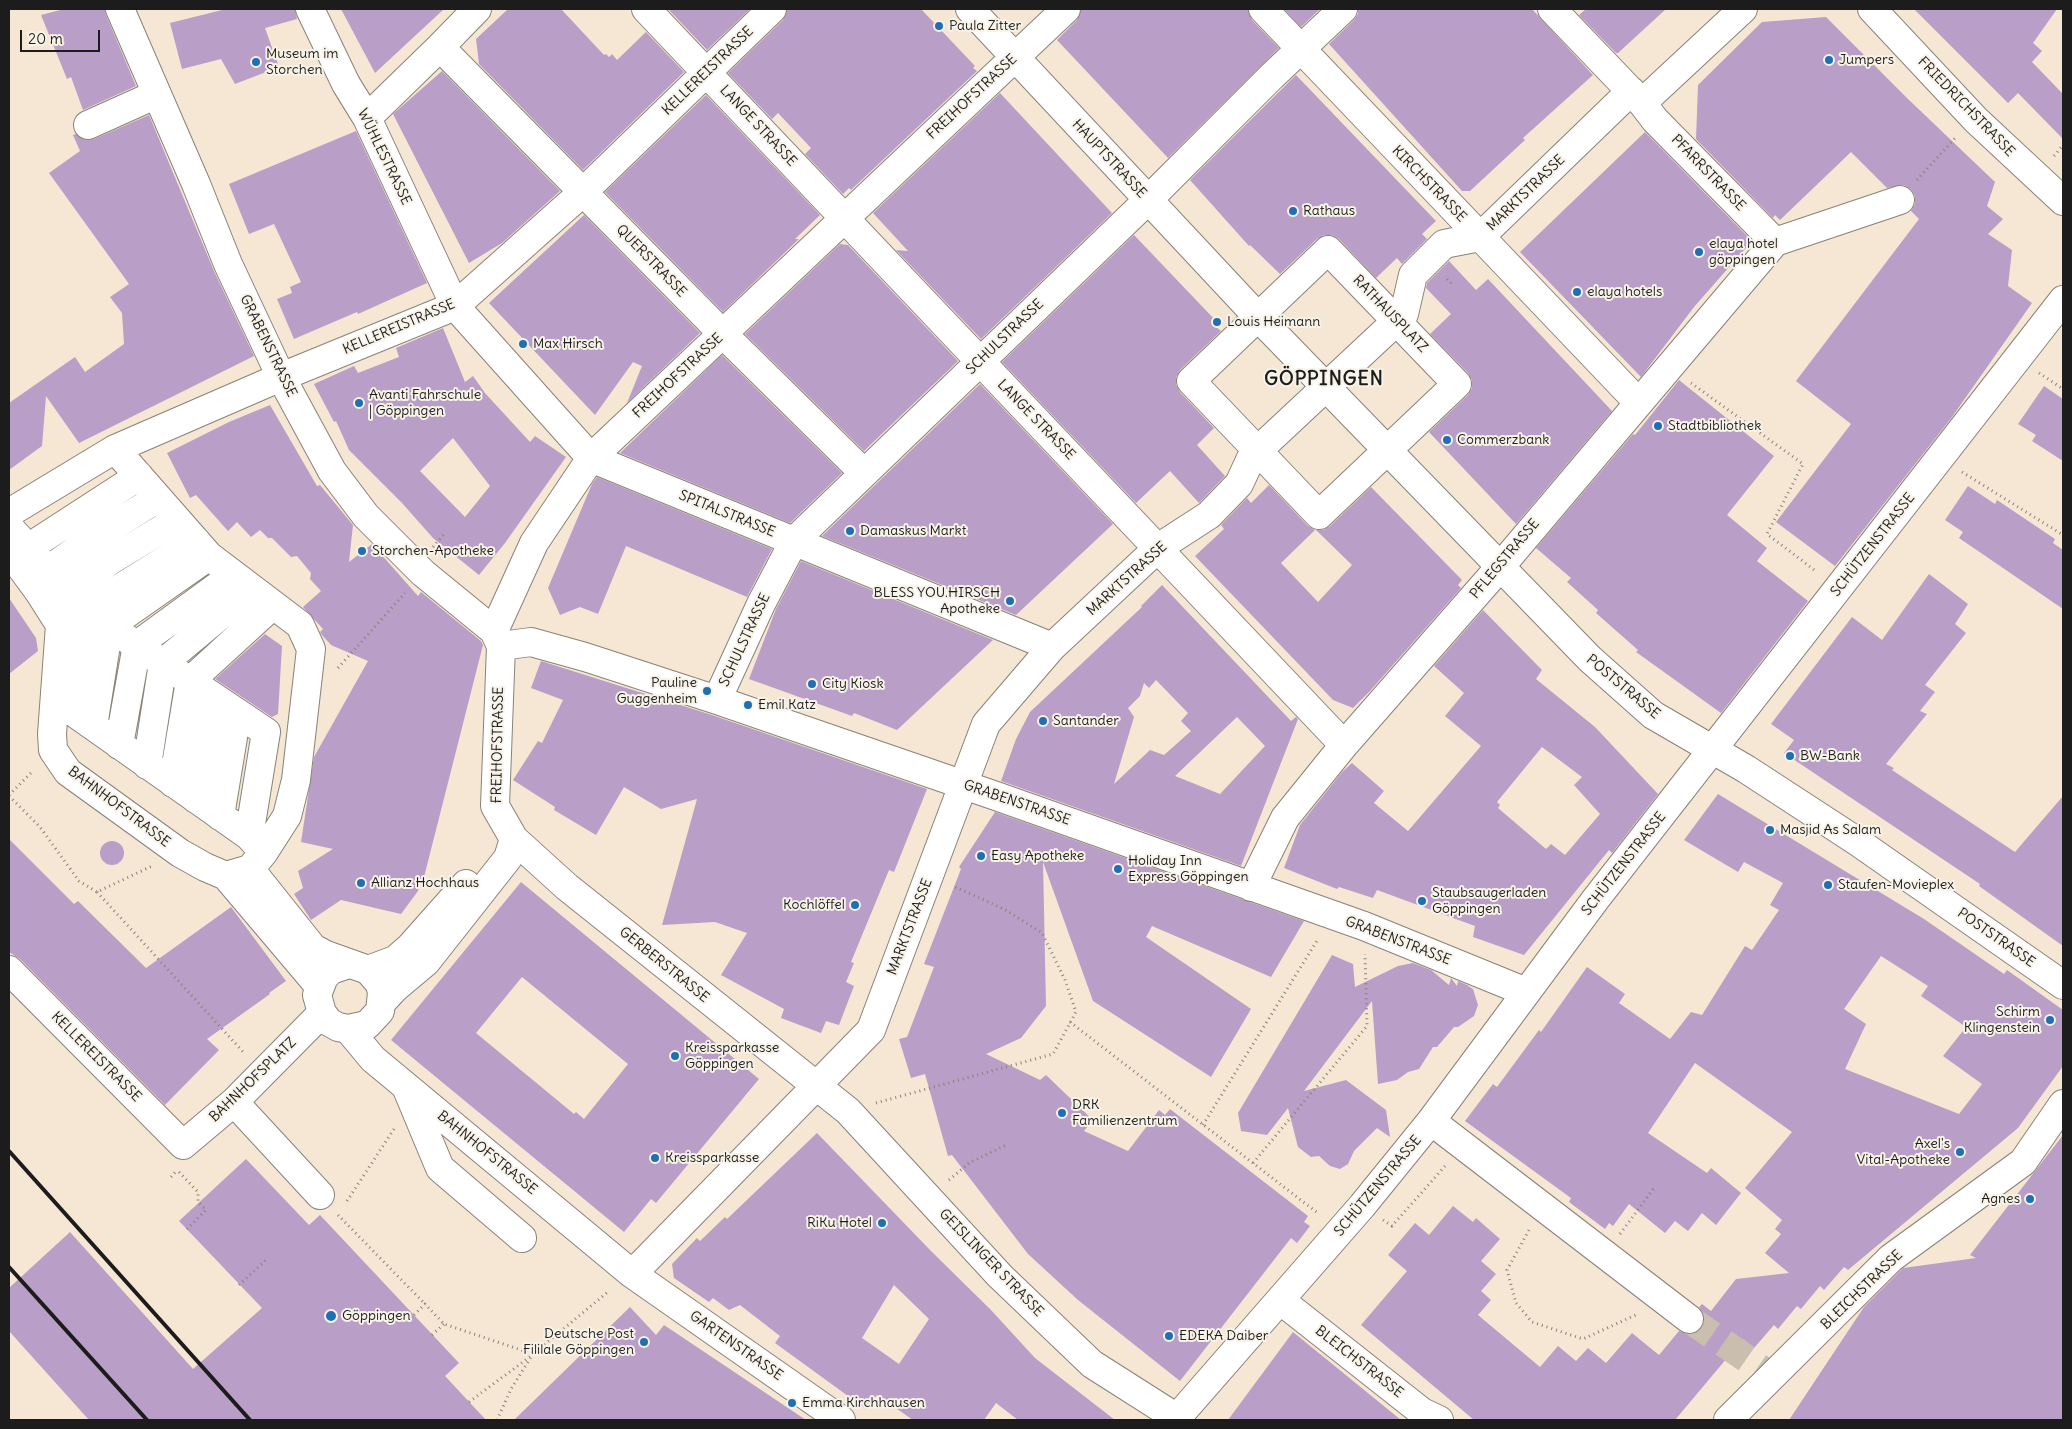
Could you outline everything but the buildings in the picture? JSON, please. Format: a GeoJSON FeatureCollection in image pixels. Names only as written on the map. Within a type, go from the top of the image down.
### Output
{"type":"FeatureCollection","features":[{"type":"Feature","properties":{"kind":"street","name":"GRABENSTRASSE"},"geometry":{"type":"LineString","coordinates":[[120,9],[228,264],[281,377],[332,471],[366,516],[423,573],[498,639],[531,642],[585,657],[963,784],[1364,926],[1526,992]]}},
{"type":"Feature","properties":{"kind":"street","name":"WÜHLESTRASSE"},"geometry":{"type":"LineString","coordinates":[[310,9],[346,84],[366,118],[455,306]]}},
{"type":"Feature","properties":{"kind":"street"},"geometry":{"type":"LineString","coordinates":[[366,118],[477,9]]}},
{"type":"Feature","properties":{"kind":"street","name":"LANGE STRASSE"},"geometry":{"type":"LineString","coordinates":[[646,9],[708,72],[843,218],[1344,745]]}},
{"type":"Feature","properties":{"kind":"street","name":"KELLEREISTRASSE"},"geometry":{"type":"LineString","coordinates":[[9,513],[115,449],[281,377],[455,306],[583,192],[772,9]]}},
{"type":"Feature","properties":{"kind":"street","name":"HAUPTSTRASSE"},"geometry":{"type":"LineString","coordinates":[[970,9],[1254,313]]}},
{"type":"Feature","properties":{"kind":"street","name":"FREIHOFSTRASSE"},"geometry":{"type":"LineString","coordinates":[[514,839],[495,806],[498,639],[534,543],[591,458],[1066,9]]}},
{"type":"Feature","properties":{"kind":"street","name":"KIRCHSTRASSE"},"geometry":{"type":"LineString","coordinates":[[1263,9],[1638,402]]}},
{"type":"Feature","properties":{"kind":"street","name":"SCHULSTRASSE"},"geometry":{"type":"LineString","coordinates":[[717,700],[761,604],[794,541],[1148,200],[1342,9]]}},
{"type":"Feature","properties":{"kind":"street","name":"PFARRSTRASSE"},"geometry":{"type":"LineString","coordinates":[[1552,9],[1637,97],[1655,120],[1775,242]]}},
{"type":"Feature","properties":{"kind":"street","name":"MARKTSTRASSE"},"geometry":{"type":"LineString","coordinates":[[631,1273],[818,1086],[871,1030],[986,724],[1052,647],[1158,548],[1209,515],[1239,484],[1252,456],[1404,314],[1413,275],[1444,244],[1480,237],[1637,97],[1743,9]]}},
{"type":"Feature","properties":{"kind":"street","name":"FRIEDRICHSTRASSE"},"geometry":{"type":"LineString","coordinates":[[1872,9],[1976,120],[2063,201]]}},
{"type":"Feature","properties":{"kind":"street","name":"QUERSTRASSE"},"geometry":{"type":"LineString","coordinates":[[440,47],[722,334],[864,473]]}},
{"type":"Feature","properties":{"kind":"street"},"geometry":{"type":"LineString","coordinates":[[88,126],[157,94]]}},
{"type":"Feature","properties":{"kind":"street"},"geometry":{"type":"LineString","coordinates":[[1775,242],[1900,200]]}},
{"type":"Feature","properties":{"kind":"street","name":"PFLEGSTRASSE"},"geometry":{"type":"LineString","coordinates":[[1251,887],[1285,818],[1344,745],[1500,566],[1775,242]]}},
{"type":"Feature","properties":{"kind":"street","name":"RATHAUSPLATZ"},"geometry":{"type":"LineString","coordinates":[[1328,250],[1397,321],[1457,384],[1319,515],[1190,381],[1254,313],[1328,250]]}},
{"type":"Feature","properties":{"kind":"street","name":"SCHÜTZENSTRASSE"},"geometry":{"type":"LineString","coordinates":[[1177,1420],[1341,1231],[1431,1121],[1526,992],[2063,300]]}},
{"type":"Feature","properties":{"kind":"street","name":"SPITALSTRASSE"},"geometry":{"type":"LineString","coordinates":[[455,306],[591,458],[1052,647]]}},
{"type":"Feature","properties":{"kind":"street","name":"POSTSTRASSE"},"geometry":{"type":"LineString","coordinates":[[1254,313],[1575,645],[1653,715],[1746,769],[1858,842],[2063,985]]}},
{"type":"Feature","properties":{"kind":"street"},"geometry":{"type":"LineString","coordinates":[[115,449],[202,548],[300,625],[311,649],[296,780],[287,816],[247,858]]}},
{"type":"Feature","properties":{"kind":"street"},"geometry":{"type":"LineString","coordinates":[[18,550],[139,476]]}},
{"type":"Feature","properties":{"kind":"street"},"geometry":{"type":"LineString","coordinates":[[48,570],[92,539],[158,498]]}},
{"type":"Feature","properties":{"kind":"street"},"geometry":{"type":"LineString","coordinates":[[9,527],[39,592],[60,625],[76,600],[111,560],[178,520]]}},
{"type":"Feature","properties":{"kind":"street"},"geometry":{"type":"LineString","coordinates":[[76,600],[202,548]]}},
{"type":"Feature","properties":{"kind":"street"},"geometry":{"type":"LineString","coordinates":[[93,726],[109,626],[202,548]]}},
{"type":"Feature","properties":{"kind":"street"},"geometry":{"type":"LineString","coordinates":[[18,550],[48,570],[76,600],[109,626],[266,732],[247,858]]}},
{"type":"Feature","properties":{"kind":"street"},"geometry":{"type":"LineString","coordinates":[[137,645],[253,589]]}},
{"type":"Feature","properties":{"kind":"street"},"geometry":{"type":"LineString","coordinates":[[147,764],[162,662],[253,589]]}},
{"type":"Feature","properties":{"kind":"street"},"geometry":{"type":"LineString","coordinates":[[173,783],[190,681],[253,589]]}},
{"type":"Feature","properties":{"kind":"street"},"geometry":{"type":"LineString","coordinates":[[76,600],[68,709],[220,816],[247,858],[312,948],[359,967],[380,984],[382,1002],[380,1011],[374,1019],[358,1028],[338,1027],[329,1022],[322,1013],[317,995],[319,986],[331,970],[340,966],[359,967],[395,960],[410,947],[497,848],[514,839]]}},
{"type":"Feature","properties":{"kind":"street","name":"BAHNHOFSTRASSE"},"geometry":{"type":"LineString","coordinates":[[60,625],[52,734],[53,750],[68,772],[180,853],[204,867],[247,858],[319,986]]}},
{"type":"Feature","properties":{"kind":"street"},"geometry":{"type":"LineString","coordinates":[[119,745],[137,645]]}},
{"type":"Feature","properties":{"kind":"street"},"geometry":{"type":"LineString","coordinates":[[196,799],[213,697]]}},
{"type":"Feature","properties":{"kind":"street"},"geometry":{"type":"LineString","coordinates":[[220,816],[237,713]]}},
{"type":"Feature","properties":{"kind":"street"},"geometry":{"type":"LineString","coordinates":[[382,1002],[395,988],[426,962],[508,858],[514,839]]}},
{"type":"Feature","properties":{"kind":"street","name":"GERBERSTRASSE"},"geometry":{"type":"LineString","coordinates":[[514,839],[567,887],[750,1035],[818,1086]]}},
{"type":"Feature","properties":{"kind":"street","name":"KELLEREISTRASSE"},"geometry":{"type":"LineString","coordinates":[[9,970],[180,1158]]}},
{"type":"Feature","properties":{"kind":"street","name":"BAHNHOFSPLATZ"},"geometry":{"type":"LineString","coordinates":[[180,1158],[322,1013]]}},
{"type":"Feature","properties":{"kind":"street","name":"BAHNHOFSTRASSE"},"geometry":{"type":"LineString","coordinates":[[348,1029],[373,1059],[631,1273]]}},
{"type":"Feature","properties":{"kind":"street"},"geometry":{"type":"LineString","coordinates":[[405,1086],[440,1168],[522,1238]]}},
{"type":"Feature","properties":{"kind":"street","name":"GEISLINGER STRASSE"},"geometry":{"type":"LineString","coordinates":[[818,1086],[848,1111],[1000,1276],[1092,1364],[1177,1420]]}},
{"type":"Feature","properties":{"kind":"street","name":"BLEICHSTRASSE"},"geometry":{"type":"LineString","coordinates":[[1728,1420],[1891,1258],[2023,1162],[2063,1104]]}},
{"type":"Feature","properties":{"kind":"street"},"geometry":{"type":"LineString","coordinates":[[228,1107],[290,1186]]}},
{"type":"Feature","properties":{"kind":"street"},"geometry":{"type":"LineString","coordinates":[[228,1107],[320,1195]]}},
{"type":"Feature","properties":{"kind":"street"},"geometry":{"type":"LineString","coordinates":[[1431,1121],[1689,1319]]}},
{"type":"Feature","properties":{"kind":"street","name":"GARTENSTRASSE"},"geometry":{"type":"LineString","coordinates":[[631,1273],[841,1420]]}},
{"type":"Feature","properties":{"kind":"street","name":"BLEICHSTRASSE"},"geometry":{"type":"LineString","coordinates":[[1280,1300],[1422,1412],[1439,1420]]}},
{"type":"Feature","properties":{"kind":"path"},"geometry":{"type":"LineString","coordinates":[[1900,200],[1952,141]]}},
{"type":"Feature","properties":{"kind":"path"},"geometry":{"type":"LineString","coordinates":[[1669,367],[1803,464],[1767,534],[1839,589]]}},
{"type":"Feature","properties":{"kind":"path"},"geometry":{"type":"LineString","coordinates":[[1940,459],[2063,535]]}},
{"type":"Feature","properties":{"kind":"path"},"geometry":{"type":"LineString","coordinates":[[306,704],[423,573]]}},
{"type":"Feature","properties":{"kind":"path"},"geometry":{"type":"LineString","coordinates":[[30,774],[9,795],[40,827],[79,881],[97,892],[263,1073]]}},
{"type":"Feature","properties":{"kind":"path"},"geometry":{"type":"LineString","coordinates":[[97,892],[180,853]]}},
{"type":"Feature","properties":{"kind":"path"},"geometry":{"type":"LineString","coordinates":[[848,1111],[1053,1054],[1076,1012],[1065,980],[1042,933],[1004,909],[929,876]]}},
{"type":"Feature","properties":{"kind":"path"},"geometry":{"type":"LineString","coordinates":[[1203,1124],[1332,915]]}},
{"type":"Feature","properties":{"kind":"path"},"geometry":{"type":"LineString","coordinates":[[1253,1163],[1367,1026],[1364,926]]}},
{"type":"Feature","properties":{"kind":"path"},"geometry":{"type":"LineString","coordinates":[[1070,1022],[1341,1231]]}},
{"type":"Feature","properties":{"kind":"path"},"geometry":{"type":"LineString","coordinates":[[397,1124],[338,1215],[444,1324],[533,1354]]}},
{"type":"Feature","properties":{"kind":"path"},"geometry":{"type":"LineString","coordinates":[[928,1199],[969,1163],[1008,1144]]}},
{"type":"Feature","properties":{"kind":"path"},"geometry":{"type":"LineString","coordinates":[[1362,1206],[1392,1226],[1463,1145]]}},
{"type":"Feature","properties":{"kind":"path"},"geometry":{"type":"LineString","coordinates":[[180,1158],[198,1192],[198,1202],[206,1210],[186,1230]]}},
{"type":"Feature","properties":{"kind":"path"},"geometry":{"type":"LineString","coordinates":[[1605,1254],[1654,1188]]}},
{"type":"Feature","properties":{"kind":"path"},"geometry":{"type":"LineString","coordinates":[[1542,1206],[1507,1270],[1516,1303],[1532,1322],[1583,1340],[1666,1301]]}},
{"type":"Feature","properties":{"kind":"path"},"geometry":{"type":"LineString","coordinates":[[239,1285],[266,1260]]}},
{"type":"Feature","properties":{"kind":"path"},"geometry":{"type":"LineString","coordinates":[[469,1402],[533,1354],[631,1273]]}},
{"type":"Feature","properties":{"kind":"path"},"geometry":{"type":"LineString","coordinates":[[414,1314],[425,1304]]}},
{"type":"Feature","properties":{"kind":"path"},"geometry":{"type":"LineString","coordinates":[[432,1335],[444,1324]]}},
{"type":"Feature","properties":{"kind":"path"},"geometry":{"type":"LineString","coordinates":[[498,1420],[511,1390],[533,1354]]}},
{"type":"Feature","properties":{"kind":"tunnel"},"geometry":{"type":"LineString","coordinates":[[1689,1319],[1773,1377]]}},
{"type":"Feature","properties":{"kind":"railway"},"geometry":{"type":"LineString","coordinates":[[9,1151],[250,1420]]}},
{"type":"Feature","properties":{"kind":"railway"},"geometry":{"type":"LineString","coordinates":[[9,1267],[147,1420]]}},
{"type":"Feature","properties":{"kind":"place","name":"Paula Zitter"},"geometry":{"type":"Point","coordinates":[939,26]}},
{"type":"Feature","properties":{"kind":"place","name":"Jumpers"},"geometry":{"type":"Point","coordinates":[1829,60]}},
{"type":"Feature","properties":{"kind":"place","name":"Museum im Storchen"},"geometry":{"type":"Point","coordinates":[256,62]}},
{"type":"Feature","properties":{"kind":"place","name":"Rathaus"},"geometry":{"type":"Point","coordinates":[1293,211]}},
{"type":"Feature","properties":{"kind":"place","name":"elaya hotel göppingen"},"geometry":{"type":"Point","coordinates":[1699,252]}},
{"type":"Feature","properties":{"kind":"place","name":"elaya hotels"},"geometry":{"type":"Point","coordinates":[1577,292]}},
{"type":"Feature","properties":{"kind":"place","name":"Louis Heimann"},"geometry":{"type":"Point","coordinates":[1217,322]}},
{"type":"Feature","properties":{"kind":"place","name":"Max Hirsch"},"geometry":{"type":"Point","coordinates":[523,344]}},
{"type":"Feature","properties":{"kind":"place","name":"Avanti Fahrschule | Göppingen"},"geometry":{"type":"Point","coordinates":[359,403]}},
{"type":"Feature","properties":{"kind":"place","name":"Stadtbibliothek"},"geometry":{"type":"Point","coordinates":[1658,426]}},
{"type":"Feature","properties":{"kind":"place","name":"Commerzbank"},"geometry":{"type":"Point","coordinates":[1447,440]}},
{"type":"Feature","properties":{"kind":"place","name":"Damaskus Markt"},"geometry":{"type":"Point","coordinates":[850,531]}},
{"type":"Feature","properties":{"kind":"place","name":"Storchen-Apotheke"},"geometry":{"type":"Point","coordinates":[362,551]}},
{"type":"Feature","properties":{"kind":"place","name":"BLESS YOU.HIRSCH Apotheke"},"geometry":{"type":"Point","coordinates":[1010,601]}},
{"type":"Feature","properties":{"kind":"place","name":"City Kiosk"},"geometry":{"type":"Point","coordinates":[812,684]}},
{"type":"Feature","properties":{"kind":"place","name":"Pauline Guggenheim"},"geometry":{"type":"Point","coordinates":[707,691]}},
{"type":"Feature","properties":{"kind":"place","name":"Emil Katz"},"geometry":{"type":"Point","coordinates":[748,705]}},
{"type":"Feature","properties":{"kind":"place","name":"Santander"},"geometry":{"type":"Point","coordinates":[1043,721]}},
{"type":"Feature","properties":{"kind":"place","name":"BW-Bank"},"geometry":{"type":"Point","coordinates":[1790,756]}},
{"type":"Feature","properties":{"kind":"place","name":"Masjid As Salam"},"geometry":{"type":"Point","coordinates":[1770,830]}},
{"type":"Feature","properties":{"kind":"place","name":"Easy Apotheke"},"geometry":{"type":"Point","coordinates":[981,856]}},
{"type":"Feature","properties":{"kind":"place","name":"Holiday Inn Express Göppingen"},"geometry":{"type":"Point","coordinates":[1118,869]}},
{"type":"Feature","properties":{"kind":"place","name":"Allianz Hochhaus"},"geometry":{"type":"Point","coordinates":[361,883]}},
{"type":"Feature","properties":{"kind":"place","name":"Staufen-Movieplex"},"geometry":{"type":"Point","coordinates":[1828,885]}},
{"type":"Feature","properties":{"kind":"place","name":"Staubsaugerladen Göppingen"},"geometry":{"type":"Point","coordinates":[1422,901]}},
{"type":"Feature","properties":{"kind":"place","name":"Kochlöffel"},"geometry":{"type":"Point","coordinates":[855,905]}},
{"type":"Feature","properties":{"kind":"place","name":"Schirm Klingenstein"},"geometry":{"type":"Point","coordinates":[2050,1020]}},
{"type":"Feature","properties":{"kind":"place","name":"Kreissparkasse Göppingen"},"geometry":{"type":"Point","coordinates":[675,1056]}},
{"type":"Feature","properties":{"kind":"place","name":"DRK Familienzentrum"},"geometry":{"type":"Point","coordinates":[1062,1113]}},
{"type":"Feature","properties":{"kind":"place","name":"Axel's Vital-Apotheke"},"geometry":{"type":"Point","coordinates":[1960,1152]}},
{"type":"Feature","properties":{"kind":"place","name":"Kreissparkasse"},"geometry":{"type":"Point","coordinates":[655,1158]}},
{"type":"Feature","properties":{"kind":"place","name":"Agnes"},"geometry":{"type":"Point","coordinates":[2030,1199]}},
{"type":"Feature","properties":{"kind":"place","name":"RiKu Hotel"},"geometry":{"type":"Point","coordinates":[882,1223]}},
{"type":"Feature","properties":{"kind":"place","name":"Göppingen"},"geometry":{"type":"Point","coordinates":[331,1316]}},
{"type":"Feature","properties":{"kind":"place","name":"EDEKA Daiber"},"geometry":{"type":"Point","coordinates":[1169,1336]}},
{"type":"Feature","properties":{"kind":"place","name":"Deutsche Post Fililale Göppingen"},"geometry":{"type":"Point","coordinates":[644,1342]}},
{"type":"Feature","properties":{"kind":"place","name":"Emma Kirchhausen"},"geometry":{"type":"Point","coordinates":[792,1403]}},
{"type":"Feature","properties":{"kind":"district","name":"GÖPPINGEN"},"geometry":{"type":"Point","coordinates":[1324,380]}}]}
